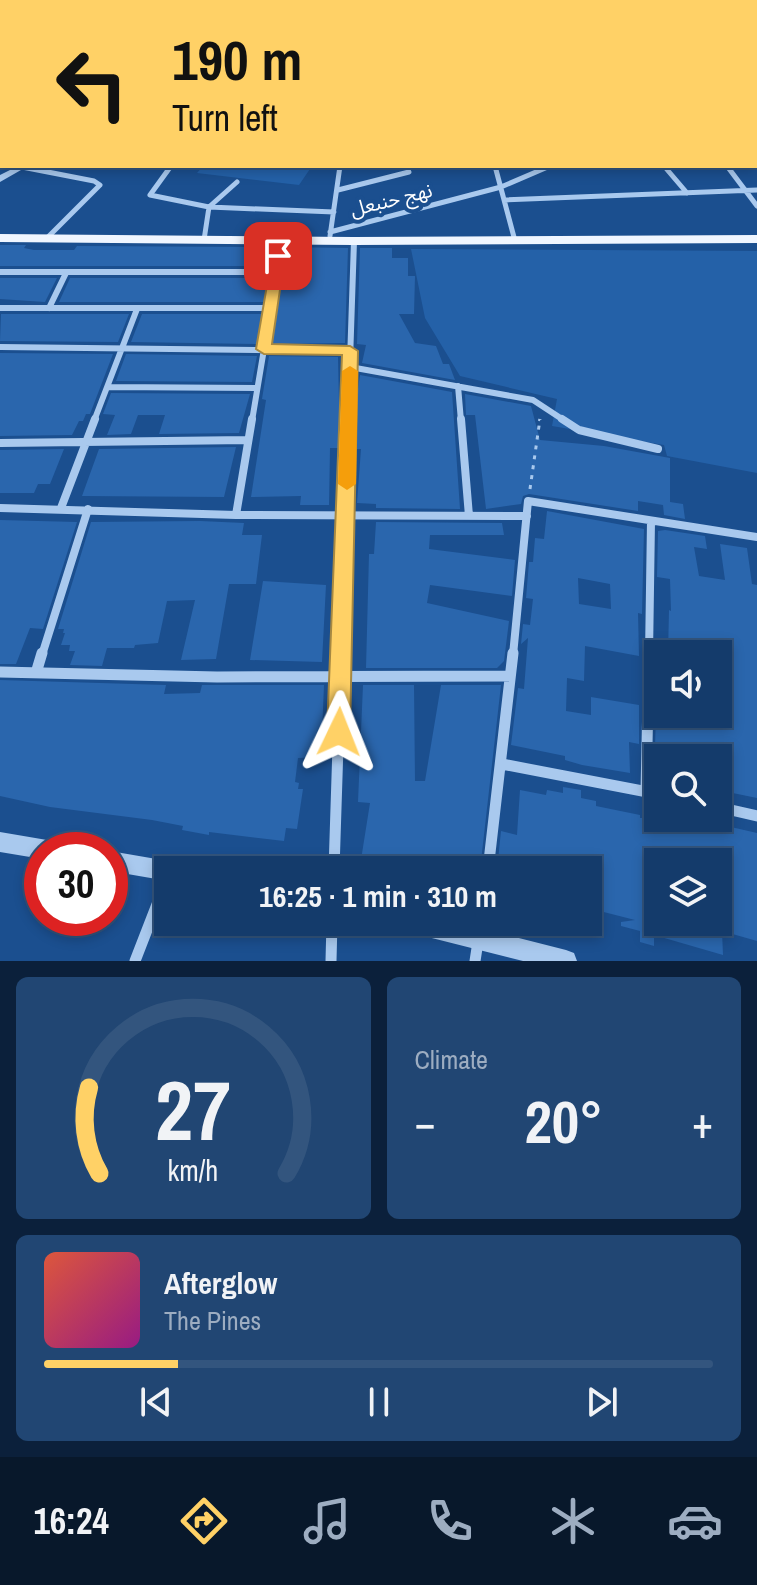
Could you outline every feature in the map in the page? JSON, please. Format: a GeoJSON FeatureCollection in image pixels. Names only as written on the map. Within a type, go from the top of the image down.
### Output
{"type":"FeatureCollection","features":[{"type":"Feature","properties":{"kind":"main road"},"geometry":{"type":"LineString","coordinates":[[0,238],[282,241],[330,236],[354,241],[757,239]]}},
{"type":"Feature","properties":{"kind":"street"},"geometry":{"type":"LineString","coordinates":[[0,179],[19,168]]}},
{"type":"Feature","properties":{"kind":"street"},"geometry":{"type":"LineString","coordinates":[[32,168],[94,181],[100,185],[47,238]]}},
{"type":"Feature","properties":{"kind":"street"},"geometry":{"type":"LineString","coordinates":[[169,168],[149,194],[209,207],[334,212]]}},
{"type":"Feature","properties":{"kind":"street"},"geometry":{"type":"LineString","coordinates":[[330,236],[340,168]]}},
{"type":"Feature","properties":{"kind":"street"},"geometry":{"type":"LineString","coordinates":[[496,168],[515,241]]}},
{"type":"Feature","properties":{"kind":"street","name":"نهج حنبعل"},"geometry":{"type":"LineString","coordinates":[[330,236],[501,187],[545,168]]}},
{"type":"Feature","properties":{"kind":"street"},"geometry":{"type":"LineString","coordinates":[[666,168],[687,193]]}},
{"type":"Feature","properties":{"kind":"street"},"geometry":{"type":"LineString","coordinates":[[728,168],[757,206]]}},
{"type":"Feature","properties":{"kind":"street"},"geometry":{"type":"LineString","coordinates":[[338,190],[409,172]]}},
{"type":"Feature","properties":{"kind":"street"},"geometry":{"type":"LineString","coordinates":[[204,240],[209,207],[237,182]]}},
{"type":"Feature","properties":{"kind":"street"},"geometry":{"type":"LineString","coordinates":[[504,200],[757,190]]}},
{"type":"Feature","properties":{"kind":"street"},"geometry":{"type":"LineString","coordinates":[[236,515],[282,241]]}},
{"type":"Feature","properties":{"kind":"street"},"geometry":{"type":"LineString","coordinates":[[334,856],[354,241]]}},
{"type":"Feature","properties":{"kind":"street"},"geometry":{"type":"LineString","coordinates":[[0,272],[275,272]]}},
{"type":"Feature","properties":{"kind":"street"},"geometry":{"type":"LineString","coordinates":[[49,308],[66,273]]}},
{"type":"Feature","properties":{"kind":"street"},"geometry":{"type":"LineString","coordinates":[[0,308],[269,308]]}},
{"type":"Feature","properties":{"kind":"street"},"geometry":{"type":"LineString","coordinates":[[61,508],[137,309]]}},
{"type":"Feature","properties":{"kind":"street"},"geometry":{"type":"LineString","coordinates":[[0,347],[350,351]]}},
{"type":"Feature","properties":{"kind":"street"},"geometry":{"type":"LineString","coordinates":[[350,367],[542,404],[579,430],[658,449]]}},
{"type":"Feature","properties":{"kind":"street"},"geometry":{"type":"LineString","coordinates":[[458,386],[469,516]]}},
{"type":"Feature","properties":{"kind":"street"},"geometry":{"type":"LineString","coordinates":[[108,387],[256,388]]}},
{"type":"Feature","properties":{"kind":"street"},"geometry":{"type":"LineString","coordinates":[[0,443],[248,440]]}},
{"type":"Feature","properties":{"kind":"street"},"geometry":{"type":"LineString","coordinates":[[490,856],[528,501],[757,538]]}},
{"type":"Feature","properties":{"kind":"street"},"geometry":{"type":"LineString","coordinates":[[0,508],[236,515],[527,516]]}},
{"type":"Feature","properties":{"kind":"street"},"geometry":{"type":"LineString","coordinates":[[36,673],[88,509]]}},
{"type":"Feature","properties":{"kind":"street"},"geometry":{"type":"LineString","coordinates":[[651,521],[652,744]]}},
{"type":"Feature","properties":{"kind":"street"},"geometry":{"type":"LineString","coordinates":[[0,672],[510,676]]}},
{"type":"Feature","properties":{"kind":"street"},"geometry":{"type":"LineString","coordinates":[[502,764],[644,791]]}},
{"type":"Feature","properties":{"kind":"street"},"geometry":{"type":"LineString","coordinates":[[732,810],[757,816]]}},
{"type":"Feature","properties":{"kind":"street"},"geometry":{"type":"LineString","coordinates":[[0,842],[24,846]]}},
{"type":"Feature","properties":{"kind":"street"},"geometry":{"type":"LineString","coordinates":[[128,865],[154,870]]}},
{"type":"Feature","properties":{"kind":"street"},"geometry":{"type":"LineString","coordinates":[[135,961],[154,910]]}},
{"type":"Feature","properties":{"kind":"street"},"geometry":{"type":"LineString","coordinates":[[331,961],[332,936]]}},
{"type":"Feature","properties":{"kind":"street"},"geometry":{"type":"LineString","coordinates":[[478,941],[566,961]]}},
{"type":"Feature","properties":{"kind":"path"},"geometry":{"type":"LineString","coordinates":[[528,501],[542,404]]}},
{"type":"Feature","properties":{"kind":"shaded area"},"geometry":{"type":"Polygon","coordinates":[[[201,168],[311,168],[299,185],[197,173],[201,168]]]}},
{"type":"Feature","properties":{"kind":"shaded area"},"geometry":{"type":"Polygon","coordinates":[[[411,249],[757,251],[757,473],[667,456],[664,445],[552,426],[557,399],[460,376],[425,318],[411,249]]]}},
{"type":"Feature","properties":{"kind":"building"},"geometry":{"type":"Polygon","coordinates":[[[0,245],[26,245],[24,248],[34,250],[74,250],[77,246],[275,247],[272,266],[0,266],[0,245]]]}},
{"type":"Feature","properties":{"kind":"building"},"geometry":{"type":"Polygon","coordinates":[[[287,247],[348,248],[345,343],[271,344],[287,247]]]}},
{"type":"Feature","properties":{"kind":"building"},"geometry":{"type":"Polygon","coordinates":[[[360,248],[392,248],[392,258],[408,258],[408,276],[415,276],[414,314],[399,314],[415,343],[436,346],[443,364],[449,364],[455,380],[362,363],[366,345],[357,344],[360,248]]]}},
{"type":"Feature","properties":{"kind":"building"},"geometry":{"type":"Polygon","coordinates":[[[0,278],[57,278],[45,302],[0,299],[0,278]]]}},
{"type":"Feature","properties":{"kind":"building"},"geometry":{"type":"Polygon","coordinates":[[[70,278],[270,278],[266,302],[59,302],[70,278]]]}},
{"type":"Feature","properties":{"kind":"building"},"geometry":{"type":"Polygon","coordinates":[[[1,314],[129,314],[118,342],[0,341],[1,314]]]}},
{"type":"Feature","properties":{"kind":"building"},"geometry":{"type":"Polygon","coordinates":[[[142,314],[264,314],[259,344],[131,342],[142,314]]]}},
{"type":"Feature","properties":{"kind":"building"},"geometry":{"type":"Polygon","coordinates":[[[0,353],[113,354],[90,414],[79,421],[72,435],[0,436],[0,353]]]}},
{"type":"Feature","properties":{"kind":"building"},"geometry":{"type":"Polygon","coordinates":[[[126,354],[257,356],[252,382],[116,381],[126,354]]]}},
{"type":"Feature","properties":{"kind":"building"},"geometry":{"type":"Polygon","coordinates":[[[269,356],[338,357],[340,448],[330,448],[329,505],[300,505],[301,496],[251,497],[266,400],[262,399],[269,356]]]}},
{"type":"Feature","properties":{"kind":"building"},"geometry":{"type":"Polygon","coordinates":[[[360,375],[452,392],[460,509],[376,508],[376,504],[357,503],[361,449],[354,449],[354,416],[360,375]]]}},
{"type":"Feature","properties":{"kind":"building"},"geometry":{"type":"Polygon","coordinates":[[[111,393],[250,394],[239,433],[159,434],[165,415],[138,415],[131,434],[107,435],[115,415],[103,414],[111,393]]]}},
{"type":"Feature","properties":{"kind":"building"},"geometry":{"type":"Polygon","coordinates":[[[465,394],[531,406],[540,440],[604,446],[670,458],[670,502],[683,504],[685,519],[664,515],[663,505],[638,501],[638,511],[529,494],[523,496],[521,504],[486,509],[475,415],[466,415],[465,394]]]}},
{"type":"Feature","properties":{"kind":"building"},"geometry":{"type":"Polygon","coordinates":[[[236,447],[224,497],[82,496],[99,449],[236,447]]]}},
{"type":"Feature","properties":{"kind":"building"},"geometry":{"type":"Polygon","coordinates":[[[64,449],[50,484],[38,484],[34,493],[0,493],[0,450],[64,449]]]}},
{"type":"Feature","properties":{"kind":"building"},"geometry":{"type":"Polygon","coordinates":[[[547,511],[644,529],[642,614],[638,613],[639,656],[585,646],[584,681],[567,678],[566,711],[591,715],[591,697],[639,705],[639,744],[629,742],[630,773],[582,765],[565,760],[565,756],[511,745],[518,688],[524,689],[528,638],[521,644],[523,624],[530,625],[533,599],[526,598],[529,562],[533,562],[535,538],[544,539],[547,511]],[[578,578],[579,604],[611,609],[610,584],[578,578]]]}},
{"type":"Feature","properties":{"kind":"building"},"geometry":{"type":"Polygon","coordinates":[[[0,520],[77,522],[43,629],[30,628],[16,664],[0,664],[0,520]]]}},
{"type":"Feature","properties":{"kind":"building"},"geometry":{"type":"Polygon","coordinates":[[[91,522],[244,523],[242,535],[262,535],[256,584],[229,584],[216,659],[181,660],[195,600],[167,601],[158,643],[135,645],[134,648],[107,648],[102,666],[70,665],[75,651],[69,651],[70,645],[61,645],[65,633],[64,629],[58,629],[91,522]]]}},
{"type":"Feature","properties":{"kind":"building"},"geometry":{"type":"Polygon","coordinates":[[[376,522],[502,523],[504,535],[430,535],[429,549],[515,560],[512,596],[430,585],[427,603],[509,621],[504,661],[497,668],[366,668],[369,554],[374,554],[376,522]]]}},
{"type":"Feature","properties":{"kind":"building"},"geometry":{"type":"Polygon","coordinates":[[[658,531],[705,536],[707,549],[694,547],[699,576],[725,580],[720,544],[747,548],[752,584],[757,585],[757,798],[732,793],[732,744],[655,744],[656,728],[732,728],[732,640],[668,640],[670,579],[657,577],[658,531]]]}},
{"type":"Feature","properties":{"kind":"building"},"geometry":{"type":"Polygon","coordinates":[[[263,581],[326,585],[322,662],[250,660],[263,581]]]}},
{"type":"Feature","properties":{"kind":"building"},"geometry":{"type":"Polygon","coordinates":[[[0,680],[166,685],[164,694],[200,693],[202,685],[324,685],[321,757],[298,758],[295,782],[299,783],[298,789],[303,789],[297,829],[286,828],[284,841],[209,832],[209,835],[152,820],[50,807],[0,796],[0,680]]]}},
{"type":"Feature","properties":{"kind":"building"},"geometry":{"type":"Polygon","coordinates":[[[363,685],[414,685],[415,781],[425,781],[441,685],[501,685],[482,856],[362,856],[370,803],[358,802],[363,685]]]}},
{"type":"Feature","properties":{"kind":"building"},"geometry":{"type":"Polygon","coordinates":[[[563,787],[581,790],[581,798],[596,801],[596,806],[640,815],[644,818],[644,832],[732,832],[732,827],[757,833],[757,941],[732,934],[732,848],[644,848],[644,936],[654,936],[654,946],[640,942],[640,931],[621,926],[621,922],[635,920],[602,912],[602,856],[498,856],[501,831],[517,835],[520,790],[546,795],[547,790],[563,793],[563,787]]]}},
{"type":"Feature","properties":{"kind":"building"},"geometry":{"type":"Polygon","coordinates":[[[657,936],[722,936],[723,955],[657,936]]]}},
{"type":"Feature","properties":{"kind":"slow traffic"},"geometry":{"type":"LineString","coordinates":[[347,484],[350,371]]}},
{"type":"Feature","properties":{"kind":"route"},"geometry":{"type":"LineString","coordinates":[[278,256],[264,349],[350,351],[339,732]]}}]}
